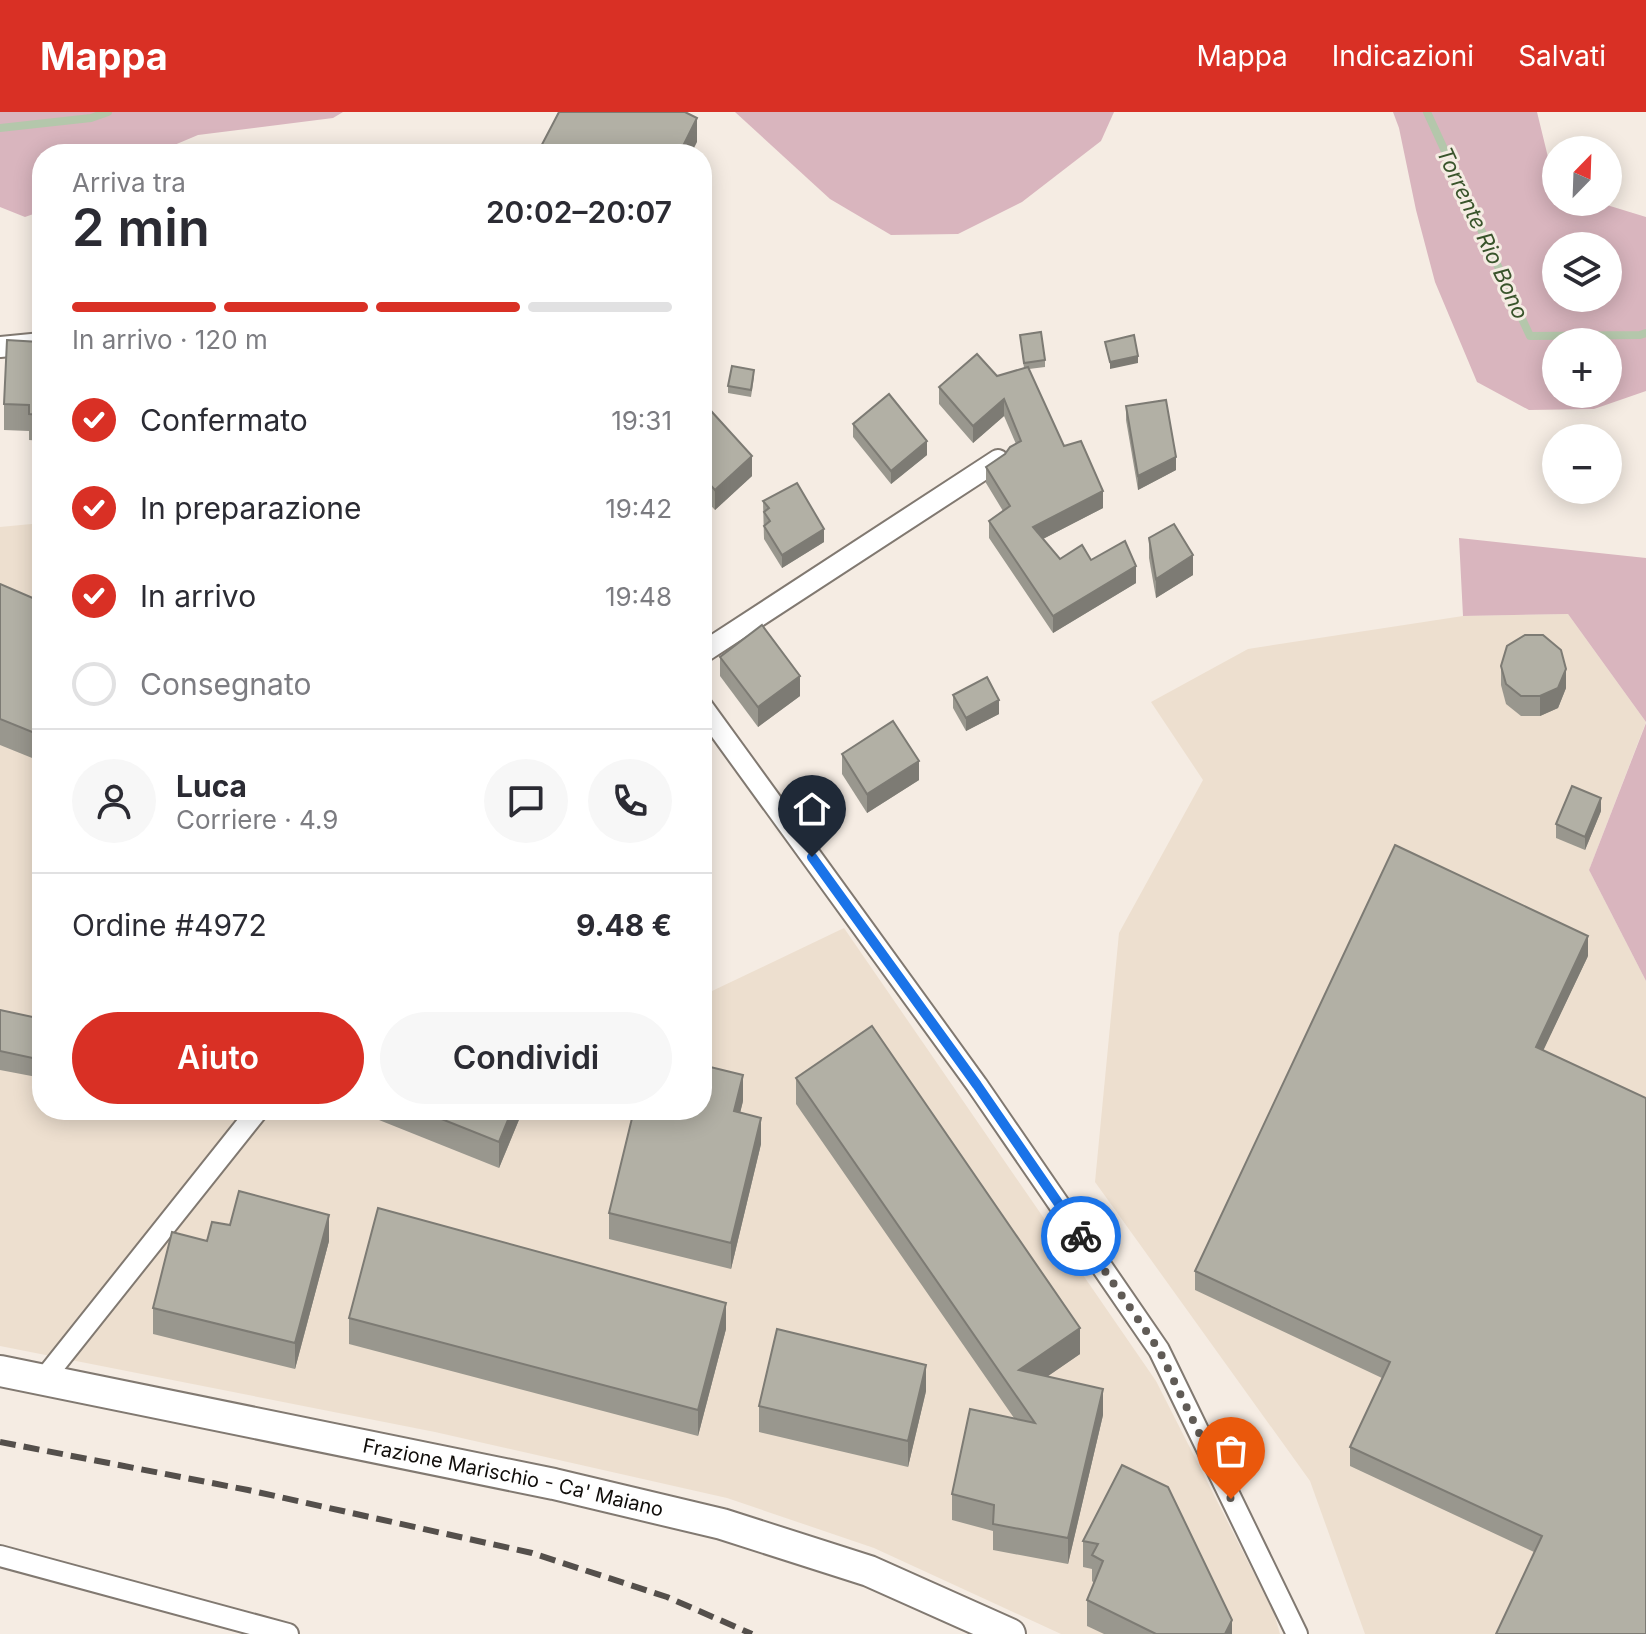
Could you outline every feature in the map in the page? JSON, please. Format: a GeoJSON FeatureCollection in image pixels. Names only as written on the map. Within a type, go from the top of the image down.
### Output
{"type":"FeatureCollection","features":[{"type":"Feature","properties":{"kind":"main road","name":"Frazione Marischio - Ca' Maiano"},"geometry":{"type":"LineString","coordinates":[[0,1371],[554,1484],[722,1524],[869,1571],[1010,1634]]}},
{"type":"Feature","properties":{"kind":"street"},"geometry":{"type":"LineString","coordinates":[[0,347],[32,344]]}},
{"type":"Feature","properties":{"kind":"street"},"geometry":{"type":"LineString","coordinates":[[712,646],[998,460]]}},
{"type":"Feature","properties":{"kind":"street"},"geometry":{"type":"LineString","coordinates":[[712,720],[977,1085],[1159,1350],[1297,1634]]}},
{"type":"Feature","properties":{"kind":"street"},"geometry":{"type":"LineString","coordinates":[[43,1380],[250,1120]]}},
{"type":"Feature","properties":{"kind":"street"},"geometry":{"type":"LineString","coordinates":[[0,1556],[288,1634]]}},
{"type":"Feature","properties":{"kind":"shaded area"},"geometry":{"type":"Polygon","coordinates":[[[0,112],[343,112],[333,118],[198,135],[177,144],[32,144],[32,215],[25,217],[0,207],[0,112]]]}},
{"type":"Feature","properties":{"kind":"shaded area"},"geometry":{"type":"Polygon","coordinates":[[[735,112],[1114,112],[1101,141],[1022,202],[958,234],[891,235],[830,199],[735,112]]]}},
{"type":"Feature","properties":{"kind":"shaded area"},"geometry":{"type":"Polygon","coordinates":[[[1393,112],[1537,112],[1543,136],[1542,216],[1622,216],[1622,210],[1646,217],[1646,391],[1622,399],[1622,328],[1542,328],[1542,408],[1597,408],[1529,410],[1477,382],[1435,282],[1393,112]]]}},
{"type":"Feature","properties":{"kind":"shaded area"},"geometry":{"type":"Polygon","coordinates":[[[32,524],[32,1120],[712,1120],[712,991],[844,928],[1156,1381],[1274,1613],[1280,1634],[1061,1634],[874,1548],[727,1498],[435,1432],[0,1346],[0,527],[32,524]]]}},
{"type":"Feature","properties":{"kind":"shaded area"},"geometry":{"type":"Polygon","coordinates":[[[1459,538],[1646,558],[1646,722],[1568,614],[1463,616],[1459,538]]]}},
{"type":"Feature","properties":{"kind":"shaded area"},"geometry":{"type":"Polygon","coordinates":[[[1568,614],[1646,722],[1589,870],[1646,981],[1646,1634],[1365,1634],[1310,1481],[1095,1182],[1119,933],[1203,780],[1151,702],[1248,649],[1463,616],[1568,614]]]}},
{"type":"Feature","properties":{"kind":"shaded area"},"geometry":{"type":"Polygon","coordinates":[[[1646,723],[1646,981],[1589,870],[1646,723]]]}},
{"type":"Feature","properties":{"kind":"building"},"geometry":{"type":"Polygon","coordinates":[[[559,112],[685,112],[697,118],[684,144],[542,144],[559,112]]]}},
{"type":"Feature","properties":{"kind":"building"},"geometry":{"type":"Polygon","coordinates":[[[1041,332],[1045,360],[1024,363],[1020,335],[1041,332]]]}},
{"type":"Feature","properties":{"kind":"building"},"geometry":{"type":"Polygon","coordinates":[[[1134,335],[1138,356],[1110,362],[1105,342],[1134,335]]]}},
{"type":"Feature","properties":{"kind":"building"},"geometry":{"type":"Polygon","coordinates":[[[7,340],[32,342],[32,414],[29,414],[29,405],[4,404],[7,340]]]}},
{"type":"Feature","properties":{"kind":"building"},"geometry":{"type":"Polygon","coordinates":[[[977,354],[997,376],[1028,367],[1064,446],[1081,441],[1103,491],[1033,527],[1060,559],[1082,545],[1091,560],[1125,541],[1136,566],[1053,616],[989,521],[1010,506],[986,467],[1021,441],[1004,399],[973,426],[939,387],[977,354]]]}},
{"type":"Feature","properties":{"kind":"building"},"geometry":{"type":"Polygon","coordinates":[[[732,366],[754,370],[751,390],[728,386],[732,366]]]}},
{"type":"Feature","properties":{"kind":"building"},"geometry":{"type":"Polygon","coordinates":[[[889,394],[927,441],[891,471],[853,424],[889,394]]]}},
{"type":"Feature","properties":{"kind":"building"},"geometry":{"type":"Polygon","coordinates":[[[1166,400],[1176,457],[1138,476],[1126,406],[1166,400]]]}},
{"type":"Feature","properties":{"kind":"building"},"geometry":{"type":"Polygon","coordinates":[[[712,412],[752,456],[715,490],[712,487],[712,412]]]}},
{"type":"Feature","properties":{"kind":"building"},"geometry":{"type":"Polygon","coordinates":[[[797,483],[824,529],[782,555],[764,526],[770,521],[764,512],[769,508],[763,501],[797,483]]]}},
{"type":"Feature","properties":{"kind":"building"},"geometry":{"type":"Polygon","coordinates":[[[1174,524],[1193,555],[1156,579],[1149,538],[1174,524]]]}},
{"type":"Feature","properties":{"kind":"building"},"geometry":{"type":"Polygon","coordinates":[[[0,584],[32,598],[32,732],[0,719],[0,584]]]}},
{"type":"Feature","properties":{"kind":"building"},"geometry":{"type":"Polygon","coordinates":[[[762,625],[800,676],[758,707],[720,657],[762,625]]]}},
{"type":"Feature","properties":{"kind":"building"},"geometry":{"type":"Polygon","coordinates":[[[1525,635],[1543,635],[1561,650],[1566,669],[1558,688],[1540,696],[1521,696],[1506,684],[1501,666],[1507,646],[1525,635]]]}},
{"type":"Feature","properties":{"kind":"building"},"geometry":{"type":"Polygon","coordinates":[[[987,677],[999,700],[966,718],[953,695],[987,677]]]}},
{"type":"Feature","properties":{"kind":"building"},"geometry":{"type":"Polygon","coordinates":[[[893,721],[919,761],[867,794],[842,754],[893,721]]]}},
{"type":"Feature","properties":{"kind":"building"},"geometry":{"type":"Polygon","coordinates":[[[1572,786],[1601,798],[1585,837],[1556,824],[1572,786]]]}},
{"type":"Feature","properties":{"kind":"building"},"geometry":{"type":"Polygon","coordinates":[[[1395,845],[1588,936],[1536,1047],[1646,1098],[1646,1634],[1496,1634],[1542,1536],[1350,1447],[1390,1362],[1195,1271],[1395,845]]]}},
{"type":"Feature","properties":{"kind":"building"},"geometry":{"type":"Polygon","coordinates":[[[0,1010],[32,1017],[32,1058],[0,1051],[0,1010]]]}},
{"type":"Feature","properties":{"kind":"building"},"geometry":{"type":"Polygon","coordinates":[[[872,1026],[1080,1328],[1019,1370],[1103,1389],[1068,1538],[993,1524],[994,1505],[952,1494],[970,1409],[1035,1423],[796,1078],[872,1026]]]}},
{"type":"Feature","properties":{"kind":"building"},"geometry":{"type":"Polygon","coordinates":[[[712,1067],[743,1075],[734,1111],[761,1118],[731,1243],[609,1213],[632,1120],[712,1120],[712,1067]]]}},
{"type":"Feature","properties":{"kind":"building"},"geometry":{"type":"Polygon","coordinates":[[[444,1120],[508,1120],[499,1142],[444,1120]]]}},
{"type":"Feature","properties":{"kind":"building"},"geometry":{"type":"Polygon","coordinates":[[[239,1191],[329,1215],[295,1343],[153,1308],[172,1232],[207,1241],[212,1222],[230,1225],[239,1191]]]}},
{"type":"Feature","properties":{"kind":"building"},"geometry":{"type":"Polygon","coordinates":[[[378,1208],[726,1303],[698,1410],[349,1318],[378,1208]]]}},
{"type":"Feature","properties":{"kind":"building"},"geometry":{"type":"Polygon","coordinates":[[[777,1329],[926,1365],[908,1441],[759,1406],[777,1329]]]}},
{"type":"Feature","properties":{"kind":"building"},"geometry":{"type":"Polygon","coordinates":[[[1122,1465],[1168,1487],[1232,1620],[1225,1634],[1156,1634],[1087,1600],[1103,1561],[1092,1555],[1098,1544],[1083,1541],[1122,1465]]]}},
{"type":"Feature","properties":{"kind":"waterway","name":"Torrente Rio Bono"},"geometry":{"type":"LineString","coordinates":[[0,128],[91,118],[108,112]]}},
{"type":"Feature","properties":{"kind":"waterway","name":"Torrente Rio Bono"},"geometry":{"type":"LineString","coordinates":[[1427,112],[1530,336],[1646,333]]}},
{"type":"Feature","properties":{"kind":"railway"},"geometry":{"type":"LineString","coordinates":[[0,1442],[248,1490],[532,1553],[667,1597],[752,1634]]}},
{"type":"Feature","properties":{"kind":"way so far"},"geometry":{"type":"LineString","coordinates":[[1081,1236],[1159,1350],[1231,1499]]}},
{"type":"Feature","properties":{"kind":"route"},"geometry":{"type":"LineString","coordinates":[[812,857],[977,1085],[1081,1236]]}}]}
